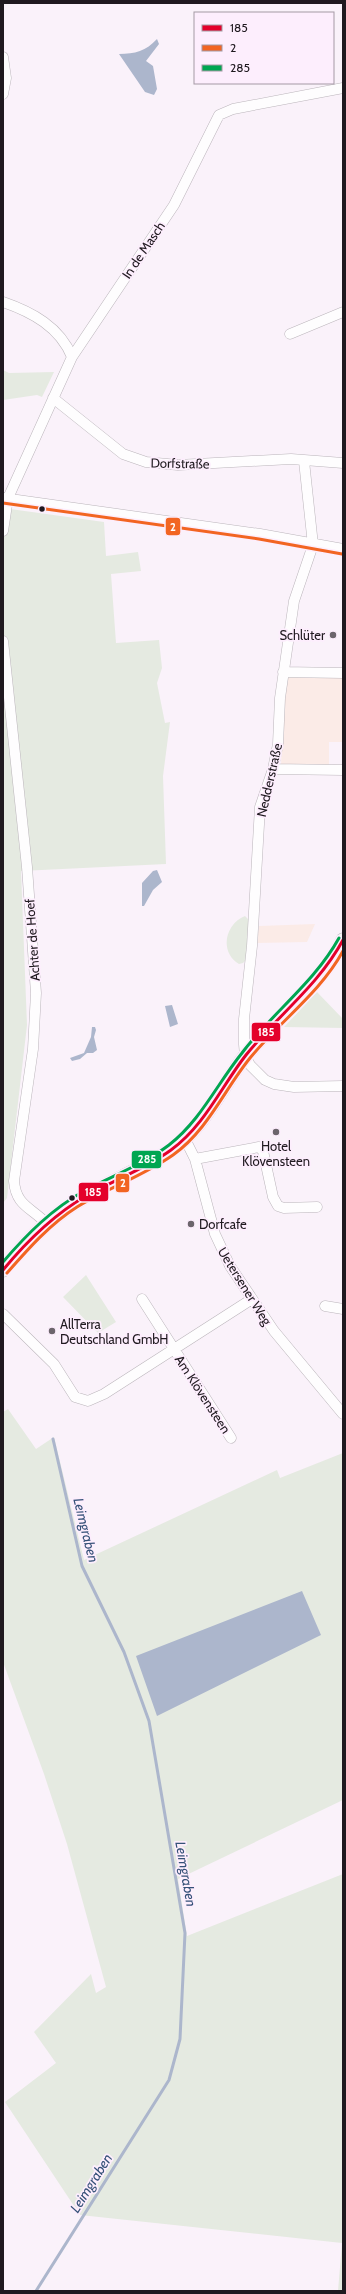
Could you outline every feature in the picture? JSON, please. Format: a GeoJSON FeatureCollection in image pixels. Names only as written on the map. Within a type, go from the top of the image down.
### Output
{"type":"FeatureCollection","features":[{"type":"Feature","properties":{"kind":"main road"},"geometry":{"type":"LineString","coordinates":[[3,1270],[21,1248],[47,1224],[86,1195],[145,1165],[185,1139],[207,1113],[245,1056],[328,965],[343,940]]}},
{"type":"Feature","properties":{"kind":"street"},"geometry":{"type":"LineString","coordinates":[[3,57],[4,89]]}},
{"type":"Feature","properties":{"kind":"street","name":"In de Masch"},"geometry":{"type":"LineString","coordinates":[[6,498],[72,357],[174,205],[218,115],[233,109],[343,88]]}},
{"type":"Feature","properties":{"kind":"street"},"geometry":{"type":"LineString","coordinates":[[3,302],[38,318],[56,330],[66,343],[72,357]]}},
{"type":"Feature","properties":{"kind":"street"},"geometry":{"type":"LineString","coordinates":[[290,334],[343,312]]}},
{"type":"Feature","properties":{"kind":"street","name":"Dorfstraße"},"geometry":{"type":"LineString","coordinates":[[53,398],[123,454],[138,461],[170,465],[291,459],[343,463]]}},
{"type":"Feature","properties":{"kind":"street","name":"Nedderstraße"},"geometry":{"type":"LineString","coordinates":[[245,1056],[244,1019],[252,946],[260,807],[273,769],[278,744],[280,698],[294,601],[314,545],[304,461]]}},
{"type":"Feature","properties":{"kind":"street"},"geometry":{"type":"LineString","coordinates":[[3,531],[6,498],[260,534],[314,545],[343,549]]}},
{"type":"Feature","properties":{"kind":"street","name":"Achter de Hoef"},"geometry":{"type":"LineString","coordinates":[[3,641],[27,867],[36,993],[33,1049],[14,1181],[15,1194],[20,1202],[35,1212],[47,1224]]}},
{"type":"Feature","properties":{"kind":"street"},"geometry":{"type":"LineString","coordinates":[[283,672],[343,673]]}},
{"type":"Feature","properties":{"kind":"street"},"geometry":{"type":"LineString","coordinates":[[273,769],[343,770]]}},
{"type":"Feature","properties":{"kind":"street"},"geometry":{"type":"LineString","coordinates":[[245,1056],[258,1074],[274,1084],[294,1087],[343,1086]]}},
{"type":"Feature","properties":{"kind":"street","name":"Uetersener Weg"},"geometry":{"type":"LineString","coordinates":[[185,1139],[195,1159],[214,1234],[224,1256],[252,1299],[305,1370],[343,1414]]}},
{"type":"Feature","properties":{"kind":"street"},"geometry":{"type":"LineString","coordinates":[[195,1159],[259,1146],[263,1151],[273,1197],[278,1206],[284,1208],[317,1207]]}},
{"type":"Feature","properties":{"kind":"street","name":"Am Klövensteen"},"geometry":{"type":"LineString","coordinates":[[142,1299],[231,1438]]}},
{"type":"Feature","properties":{"kind":"street","name":"Am Klövensteen"},"geometry":{"type":"LineString","coordinates":[[3,1314],[54,1364],[70,1391],[81,1401],[95,1400],[252,1299]]}},
{"type":"Feature","properties":{"kind":"street"},"geometry":{"type":"LineString","coordinates":[[325,1306],[343,1309]]}},
{"type":"Feature","properties":{"kind":"shaded area"},"geometry":{"type":"Polygon","coordinates":[[[3,370],[9,373],[54,372],[42,397],[37,395],[3,400],[3,370]]]}},
{"type":"Feature","properties":{"kind":"shaded area"},"geometry":{"type":"Polygon","coordinates":[[[3,508],[104,522],[106,556],[138,552],[141,571],[111,574],[116,643],[159,640],[162,668],[157,683],[165,723],[170,722],[163,776],[166,864],[21,871],[27,1025],[7,1198],[3,1203],[3,508]]]}},
{"type":"Feature","properties":{"kind":"shaded area"},"geometry":{"type":"Polygon","coordinates":[[[290,676],[343,678],[343,742],[329,742],[329,767],[281,767],[283,699],[287,678],[290,676]]]}},
{"type":"Feature","properties":{"kind":"shaded area"},"geometry":{"type":"Polygon","coordinates":[[[245,916],[249,920],[247,959],[243,963],[239,964],[229,953],[227,938],[233,925],[245,916]]]}},
{"type":"Feature","properties":{"kind":"shaded area"},"geometry":{"type":"Polygon","coordinates":[[[315,924],[307,942],[257,943],[259,926],[315,924]]]}},
{"type":"Feature","properties":{"kind":"shaded area"},"geometry":{"type":"Polygon","coordinates":[[[317,992],[343,1019],[343,1028],[284,1027],[317,992]]]}},
{"type":"Feature","properties":{"kind":"shaded area"},"geometry":{"type":"Polygon","coordinates":[[[86,1275],[116,1322],[98,1333],[63,1297],[86,1275]]]}},
{"type":"Feature","properties":{"kind":"shaded area"},"geometry":{"type":"Polygon","coordinates":[[[8,1409],[36,1449],[54,1437],[84,1560],[277,1470],[280,1478],[343,1453],[343,1800],[178,1879],[187,1936],[343,1874],[343,2291],[338,2291],[342,2243],[80,2215],[5,2102],[56,2063],[34,2032],[91,1974],[96,1993],[106,1987],[67,1844],[44,1774],[3,1662],[3,1412],[8,1409]]]}},
{"type":"Feature","properties":{"kind":"water"},"geometry":{"type":"Polygon","coordinates":[[[157,39],[159,44],[146,61],[153,66],[157,89],[154,95],[145,92],[119,54],[140,51],[157,39]]]}},
{"type":"Feature","properties":{"kind":"water"},"geometry":{"type":"Polygon","coordinates":[[[157,870],[162,882],[153,890],[144,906],[142,906],[142,883],[153,871],[157,870]]]}},
{"type":"Feature","properties":{"kind":"water"},"geometry":{"type":"Polygon","coordinates":[[[172,1005],[178,1024],[170,1027],[165,1006],[172,1005]]]}},
{"type":"Feature","properties":{"kind":"water"},"geometry":{"type":"Polygon","coordinates":[[[92,1027],[95,1027],[96,1030],[94,1037],[97,1050],[93,1053],[87,1053],[80,1059],[72,1061],[70,1058],[84,1053],[91,1037],[92,1027]]]}},
{"type":"Feature","properties":{"kind":"water"},"geometry":{"type":"Polygon","coordinates":[[[302,1591],[321,1635],[157,1716],[136,1656],[302,1591]]]}},
{"type":"Feature","properties":{"kind":"waterway","name":"Leimgraben"},"geometry":{"type":"LineString","coordinates":[[36,2291],[169,2080],[180,2039],[185,1933],[149,1721],[124,1652],[82,1566],[53,1439]]}},
{"type":"Feature","properties":{"kind":"transit line","name":"2"},"geometry":{"type":"LineString","coordinates":[[3,503],[259,539],[342,554]]}},
{"type":"Feature","properties":{"kind":"transit line","name":"285"},"geometry":{"type":"LineString","coordinates":[[3,1262],[31,1232],[72,1198],[149,1158],[169,1145],[180,1135],[200,1113],[233,1065],[254,1038],[318,969],[339,938]]}},
{"type":"Feature","properties":{"kind":"transit line","name":"185"},"geometry":{"type":"LineString","coordinates":[[3,1270],[41,1229],[74,1203],[151,1163],[183,1140],[194,1129],[212,1105],[246,1055],[258,1040],[322,972],[343,940]]}},
{"type":"Feature","properties":{"kind":"transit line","name":"2"},"geometry":{"type":"LineString","coordinates":[[7,1273],[40,1237],[67,1214],[89,1200],[138,1176],[162,1162],[185,1145],[206,1122],[250,1058],[311,994],[334,966],[343,951]]}},
{"type":"Feature","properties":{"kind":"place","name":"Schlüter"},"geometry":{"type":"Point","coordinates":[333,635]}},
{"type":"Feature","properties":{"kind":"place","name":"Hotel Klövensteen"},"geometry":{"type":"Point","coordinates":[276,1132]}},
{"type":"Feature","properties":{"kind":"place","name":"Dorfcafe"},"geometry":{"type":"Point","coordinates":[191,1224]}},
{"type":"Feature","properties":{"kind":"place","name":"AllTerra Deutschland GmbH"},"geometry":{"type":"Point","coordinates":[52,1331]}}]}
